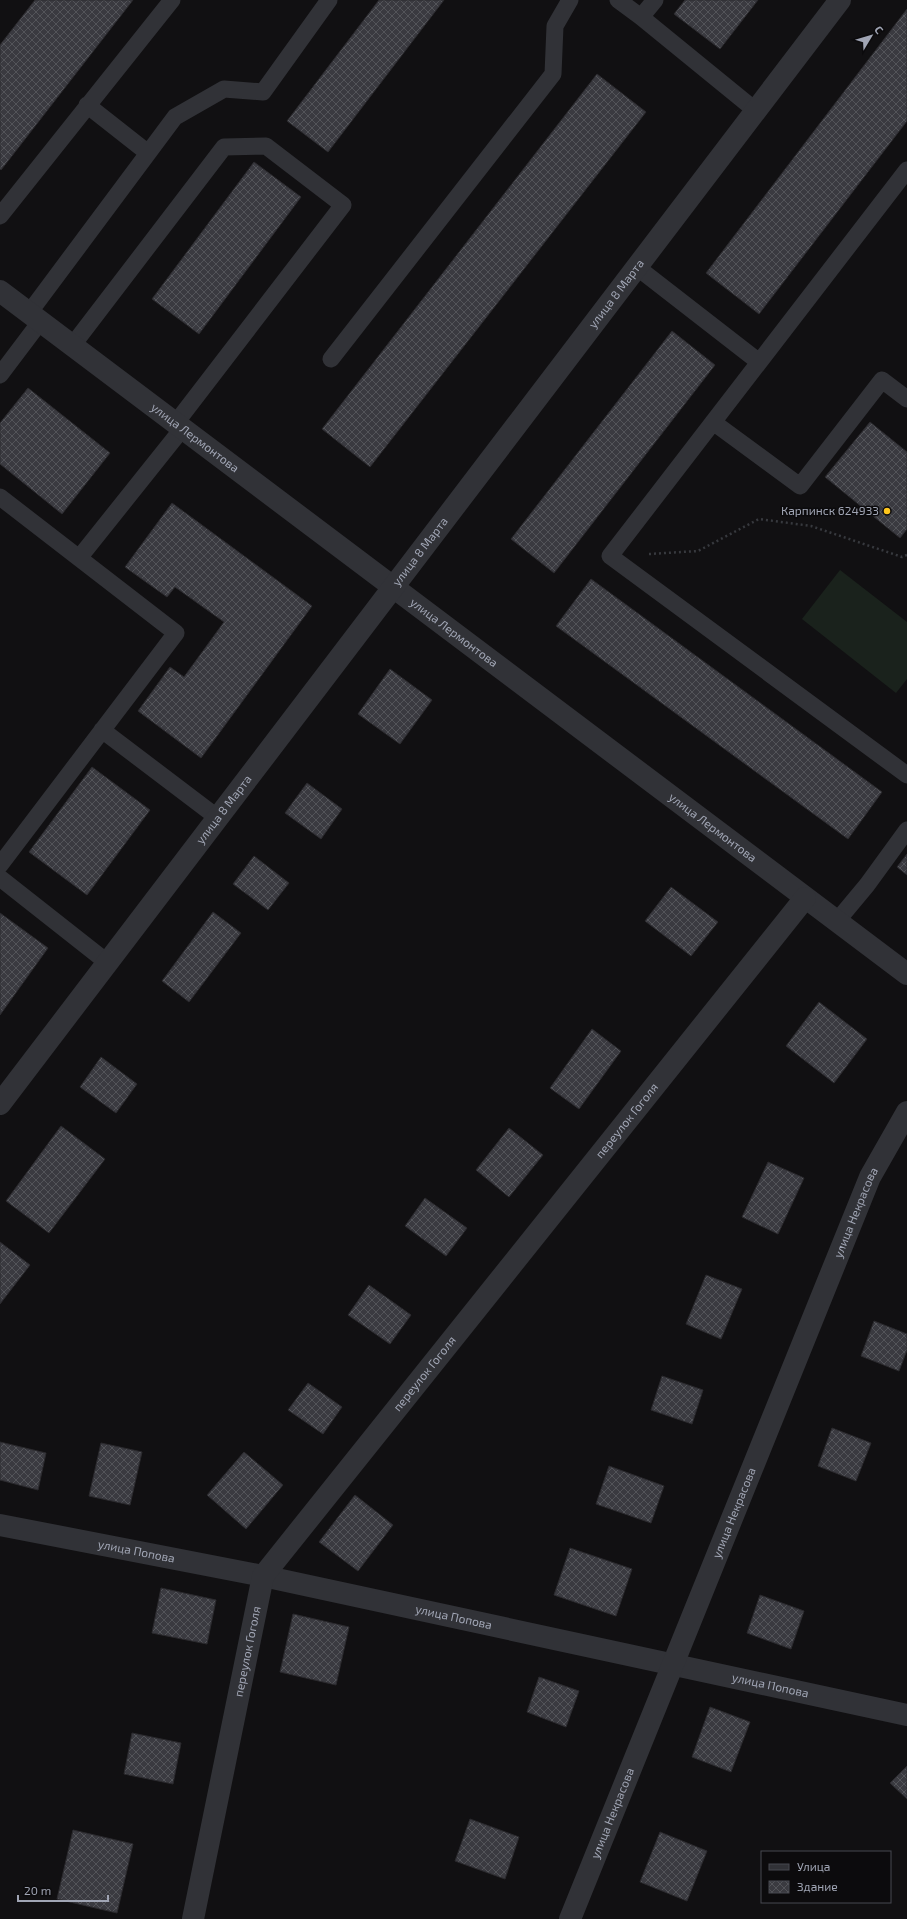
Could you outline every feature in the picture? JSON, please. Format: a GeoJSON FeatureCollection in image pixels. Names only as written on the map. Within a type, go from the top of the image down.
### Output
{"type":"FeatureCollection","features":[{"type":"Feature","properties":{"kind":"street","name":"улица 8 Марта"},"geometry":{"type":"LineString","coordinates":[[2,1099],[108,963],[392,588],[638,268],[755,110],[840,0]]}},
{"type":"Feature","properties":{"kind":"street","name":"улица Лермонтова"},"geometry":{"type":"LineString","coordinates":[[0,291],[392,588],[907,974]]}},
{"type":"Feature","properties":{"kind":"street","name":"переулок Гоголя"},"geometry":{"type":"LineString","coordinates":[[193,1919],[263,1576],[806,898]]}},
{"type":"Feature","properties":{"kind":"street","name":"улица Некрасова"},"geometry":{"type":"LineString","coordinates":[[570,1919],[870,1177],[907,1112]]}},
{"type":"Feature","properties":{"kind":"street","name":"улица Попова"},"geometry":{"type":"LineString","coordinates":[[0,1525],[263,1576],[907,1715]]}},
{"type":"Feature","properties":{"kind":"lane"},"geometry":{"type":"LineString","coordinates":[[0,216],[172,0]]}},
{"type":"Feature","properties":{"kind":"lane"},"geometry":{"type":"LineString","coordinates":[[0,375],[35,317],[148,153],[175,117],[224,89],[263,92],[329,0]]}},
{"type":"Feature","properties":{"kind":"lane"},"geometry":{"type":"LineString","coordinates":[[331,359],[553,74],[555,26],[570,0]]}},
{"type":"Feature","properties":{"kind":"lane"},"geometry":{"type":"LineString","coordinates":[[618,0],[755,110]]}},
{"type":"Feature","properties":{"kind":"lane"},"geometry":{"type":"LineString","coordinates":[[641,17],[655,0]]}},
{"type":"Feature","properties":{"kind":"lane"},"geometry":{"type":"LineString","coordinates":[[87,105],[148,153]]}},
{"type":"Feature","properties":{"kind":"lane"},"geometry":{"type":"LineString","coordinates":[[72,346],[224,147],[266,146],[343,204],[179,426],[79,558]]}},
{"type":"Feature","properties":{"kind":"lane"},"geometry":{"type":"LineString","coordinates":[[907,170],[610,556],[907,775]]}},
{"type":"Feature","properties":{"kind":"lane"},"geometry":{"type":"LineString","coordinates":[[638,268],[760,362]]}},
{"type":"Feature","properties":{"kind":"lane"},"geometry":{"type":"LineString","coordinates":[[713,422],[800,486],[882,380],[907,399]]}},
{"type":"Feature","properties":{"kind":"lane"},"geometry":{"type":"LineString","coordinates":[[0,497],[176,633],[0,865]]}},
{"type":"Feature","properties":{"kind":"lane"},"geometry":{"type":"LineString","coordinates":[[102,730],[218,818]]}},
{"type":"Feature","properties":{"kind":"lane"},"geometry":{"type":"LineString","coordinates":[[837,921],[868,886],[907,830]]}},
{"type":"Feature","properties":{"kind":"lane"},"geometry":{"type":"LineString","coordinates":[[0,878],[108,963]]}},
{"type":"Feature","properties":{"kind":"path"},"geometry":{"type":"LineString","coordinates":[[610,556],[698,551],[759,519],[811,526],[902,557],[907,555]]}},
{"type":"Feature","properties":{"kind":"shaded area"},"geometry":{"type":"Polygon","coordinates":[[[840,570],[907,622],[907,679],[896,693],[802,619],[840,570]]]}},
{"type":"Feature","properties":{"kind":"building"},"geometry":{"type":"Polygon","coordinates":[[[35,0],[133,0],[1,170],[0,45],[35,0]]]}},
{"type":"Feature","properties":{"kind":"building"},"geometry":{"type":"Polygon","coordinates":[[[379,0],[444,0],[328,152],[287,121],[379,0]]]}},
{"type":"Feature","properties":{"kind":"building"},"geometry":{"type":"Polygon","coordinates":[[[685,0],[758,0],[720,49],[674,14],[685,0]]]}},
{"type":"Feature","properties":{"kind":"building"},"geometry":{"type":"Polygon","coordinates":[[[907,9],[907,121],[759,314],[706,273],[907,9]]]}},
{"type":"Feature","properties":{"kind":"building"},"geometry":{"type":"Polygon","coordinates":[[[597,74],[646,112],[370,467],[322,429],[597,74]]]}},
{"type":"Feature","properties":{"kind":"building"},"geometry":{"type":"Polygon","coordinates":[[[254,162],[301,197],[199,334],[152,299],[254,162]]]}},
{"type":"Feature","properties":{"kind":"building"},"geometry":{"type":"Polygon","coordinates":[[[672,331],[715,365],[554,573],[511,539],[672,331]]]}},
{"type":"Feature","properties":{"kind":"building"},"geometry":{"type":"Polygon","coordinates":[[[28,388],[110,453],[62,514],[0,464],[0,423],[28,388]]]}},
{"type":"Feature","properties":{"kind":"building"},"geometry":{"type":"Polygon","coordinates":[[[870,422],[907,452],[907,529],[900,538],[825,477],[870,422]]]}},
{"type":"Feature","properties":{"kind":"building"},"geometry":{"type":"Polygon","coordinates":[[[172,503],[312,606],[201,758],[138,711],[170,667],[184,677],[224,622],[175,587],[167,597],[125,567],[172,503]]]}},
{"type":"Feature","properties":{"kind":"building"},"geometry":{"type":"Polygon","coordinates":[[[591,579],[882,792],[848,839],[556,626],[591,579]]]}},
{"type":"Feature","properties":{"kind":"building"},"geometry":{"type":"Polygon","coordinates":[[[390,669],[432,700],[400,744],[358,714],[390,669]]]}},
{"type":"Feature","properties":{"kind":"building"},"geometry":{"type":"Polygon","coordinates":[[[92,767],[150,810],[87,895],[29,852],[92,767]]]}},
{"type":"Feature","properties":{"kind":"building"},"geometry":{"type":"Polygon","coordinates":[[[307,783],[342,809],[321,839],[285,813],[307,783]]]}},
{"type":"Feature","properties":{"kind":"building"},"geometry":{"type":"Polygon","coordinates":[[[907,854],[907,875],[897,867],[907,854]]]}},
{"type":"Feature","properties":{"kind":"building"},"geometry":{"type":"Polygon","coordinates":[[[254,856],[289,883],[268,910],[233,884],[254,856]]]}},
{"type":"Feature","properties":{"kind":"building"},"geometry":{"type":"Polygon","coordinates":[[[671,887],[718,922],[691,956],[645,921],[671,887]]]}},
{"type":"Feature","properties":{"kind":"building"},"geometry":{"type":"Polygon","coordinates":[[[213,912],[241,933],[189,1002],[162,981],[213,912]]]}},
{"type":"Feature","properties":{"kind":"building"},"geometry":{"type":"Polygon","coordinates":[[[0,913],[48,948],[0,1015],[0,913]]]}},
{"type":"Feature","properties":{"kind":"building"},"geometry":{"type":"Polygon","coordinates":[[[819,1002],[867,1039],[834,1083],[786,1046],[819,1002]]]}},
{"type":"Feature","properties":{"kind":"building"},"geometry":{"type":"Polygon","coordinates":[[[592,1029],[621,1051],[579,1109],[550,1088],[592,1029]]]}},
{"type":"Feature","properties":{"kind":"building"},"geometry":{"type":"Polygon","coordinates":[[[101,1057],[137,1084],[116,1113],[80,1087],[101,1057]]]}},
{"type":"Feature","properties":{"kind":"building"},"geometry":{"type":"Polygon","coordinates":[[[61,1126],[105,1159],[49,1233],[6,1201],[61,1126]]]}},
{"type":"Feature","properties":{"kind":"building"},"geometry":{"type":"Polygon","coordinates":[[[509,1128],[543,1155],[509,1197],[476,1170],[509,1128]]]}},
{"type":"Feature","properties":{"kind":"building"},"geometry":{"type":"Polygon","coordinates":[[[768,1162],[804,1178],[778,1234],[742,1217],[768,1162]]]}},
{"type":"Feature","properties":{"kind":"building"},"geometry":{"type":"Polygon","coordinates":[[[425,1198],[467,1228],[446,1256],[405,1226],[425,1198]]]}},
{"type":"Feature","properties":{"kind":"building"},"geometry":{"type":"Polygon","coordinates":[[[0,1242],[30,1265],[0,1304],[0,1242]]]}},
{"type":"Feature","properties":{"kind":"building"},"geometry":{"type":"Polygon","coordinates":[[[706,1275],[742,1289],[721,1339],[686,1324],[706,1275]]]}},
{"type":"Feature","properties":{"kind":"building"},"geometry":{"type":"Polygon","coordinates":[[[369,1285],[411,1315],[390,1344],[348,1315],[369,1285]]]}},
{"type":"Feature","properties":{"kind":"building"},"geometry":{"type":"Polygon","coordinates":[[[874,1321],[907,1334],[907,1350],[899,1371],[861,1356],[874,1321]]]}},
{"type":"Feature","properties":{"kind":"building"},"geometry":{"type":"Polygon","coordinates":[[[662,1376],[703,1390],[692,1424],[651,1410],[662,1376]]]}},
{"type":"Feature","properties":{"kind":"building"},"geometry":{"type":"Polygon","coordinates":[[[308,1383],[342,1407],[323,1434],[288,1410],[308,1383]]]}},
{"type":"Feature","properties":{"kind":"building"},"geometry":{"type":"Polygon","coordinates":[[[832,1428],[871,1443],[856,1481],[818,1466],[832,1428]]]}},
{"type":"Feature","properties":{"kind":"building"},"geometry":{"type":"Polygon","coordinates":[[[0,1442],[46,1453],[38,1490],[0,1480],[0,1442]]]}},
{"type":"Feature","properties":{"kind":"building"},"geometry":{"type":"Polygon","coordinates":[[[101,1443],[142,1452],[130,1505],[89,1496],[101,1443]]]}},
{"type":"Feature","properties":{"kind":"building"},"geometry":{"type":"Polygon","coordinates":[[[244,1452],[283,1485],[246,1529],[207,1495],[244,1452]]]}},
{"type":"Feature","properties":{"kind":"building"},"geometry":{"type":"Polygon","coordinates":[[[609,1466],[664,1486],[651,1523],[596,1504],[609,1466]]]}},
{"type":"Feature","properties":{"kind":"building"},"geometry":{"type":"Polygon","coordinates":[[[355,1495],[393,1525],[358,1571],[319,1542],[355,1495]]]}},
{"type":"Feature","properties":{"kind":"building"},"geometry":{"type":"Polygon","coordinates":[[[570,1548],[632,1569],[616,1616],[554,1595],[570,1548]]]}},
{"type":"Feature","properties":{"kind":"building"},"geometry":{"type":"Polygon","coordinates":[[[161,1588],[216,1600],[207,1644],[152,1633],[161,1588]]]}},
{"type":"Feature","properties":{"kind":"building"},"geometry":{"type":"Polygon","coordinates":[[[760,1595],[804,1611],[791,1649],[747,1633],[760,1595]]]}},
{"type":"Feature","properties":{"kind":"building"},"geometry":{"type":"Polygon","coordinates":[[[293,1614],[349,1627],[336,1685],[280,1672],[293,1614]]]}},
{"type":"Feature","properties":{"kind":"building"},"geometry":{"type":"Polygon","coordinates":[[[539,1677],[579,1691],[566,1727],[527,1712],[539,1677]]]}},
{"type":"Feature","properties":{"kind":"building"},"geometry":{"type":"Polygon","coordinates":[[[710,1707],[750,1722],[731,1772],[692,1757],[710,1707]]]}},
{"type":"Feature","properties":{"kind":"building"},"geometry":{"type":"Polygon","coordinates":[[[132,1733],[181,1743],[173,1784],[124,1774],[132,1733]]]}},
{"type":"Feature","properties":{"kind":"building"},"geometry":{"type":"Polygon","coordinates":[[[907,1766],[907,1799],[890,1783],[907,1766]]]}},
{"type":"Feature","properties":{"kind":"building"},"geometry":{"type":"Polygon","coordinates":[[[470,1819],[519,1837],[505,1879],[455,1861],[470,1819]]]}},
{"type":"Feature","properties":{"kind":"building"},"geometry":{"type":"Polygon","coordinates":[[[73,1830],[133,1844],[117,1913],[57,1899],[73,1830]]]}},
{"type":"Feature","properties":{"kind":"building"},"geometry":{"type":"Polygon","coordinates":[[[660,1832],[707,1851],[687,1901],[640,1882],[660,1832]]]}},
{"type":"Feature","properties":{"kind":"place","name":"Карпинск 624933"},"geometry":{"type":"Point","coordinates":[887,511]}}]}
